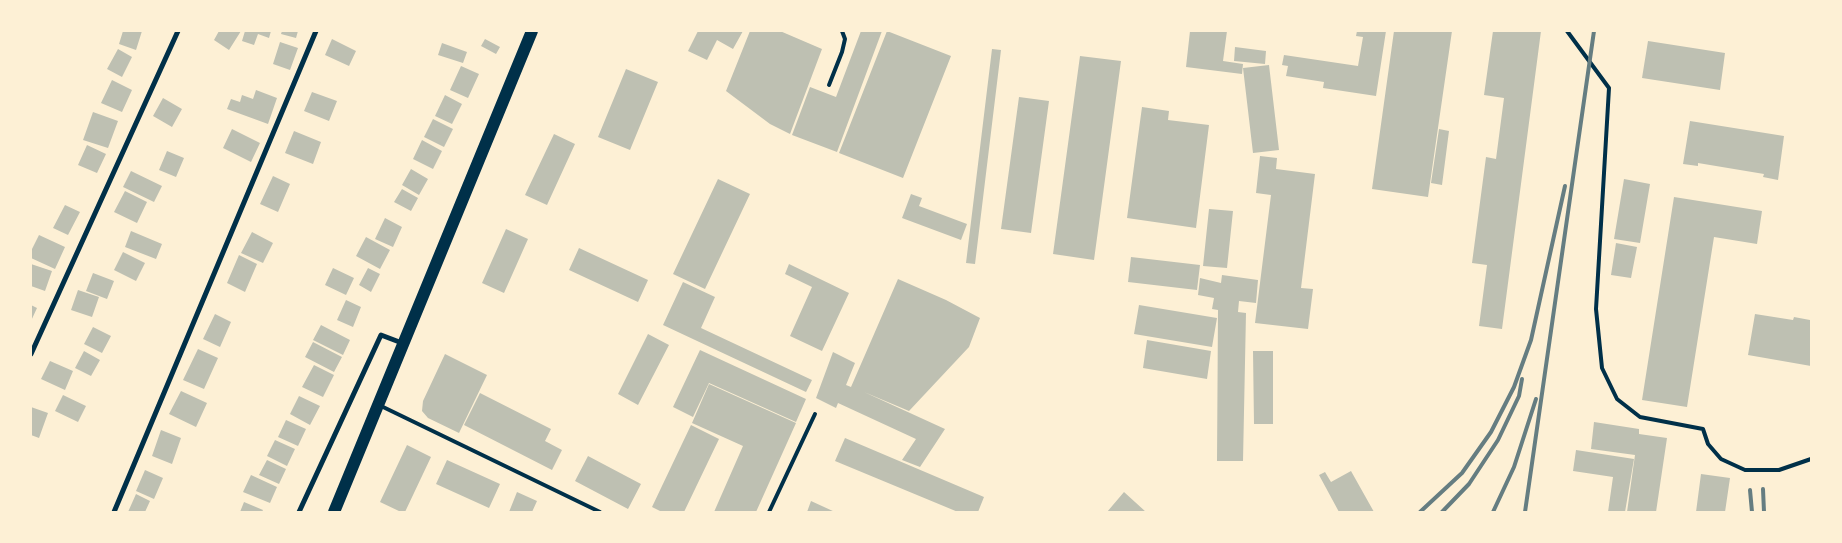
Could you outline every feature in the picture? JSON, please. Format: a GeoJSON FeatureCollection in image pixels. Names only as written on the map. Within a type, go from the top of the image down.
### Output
{"type":"FeatureCollection","features":[{"type":"Feature","properties":{"kind":"main road"},"geometry":{"type":"LineString","coordinates":[[334,512],[532,31]]}},
{"type":"Feature","properties":{"kind":"street"},"geometry":{"type":"LineString","coordinates":[[31,354],[178,31]]}},
{"type":"Feature","properties":{"kind":"street"},"geometry":{"type":"LineString","coordinates":[[114,512],[316,31]]}},
{"type":"Feature","properties":{"kind":"street"},"geometry":{"type":"LineString","coordinates":[[299,512],[381,335],[403,343]]}},
{"type":"Feature","properties":{"kind":"lane"},"geometry":{"type":"LineString","coordinates":[[829,85],[842,52],[845,39],[842,31]]}},
{"type":"Feature","properties":{"kind":"lane"},"geometry":{"type":"LineString","coordinates":[[1567,31],[1609,88],[1596,310],[1602,368],[1617,399],[1640,417],[1703,430],[1708,444],[1721,459],[1745,470],[1780,470],[1811,459]]}},
{"type":"Feature","properties":{"kind":"lane"},"geometry":{"type":"LineString","coordinates":[[379,405],[600,512]]}},
{"type":"Feature","properties":{"kind":"lane"},"geometry":{"type":"LineString","coordinates":[[769,512],[815,414]]}},
{"type":"Feature","properties":{"kind":"building"},"geometry":{"type":"Polygon","coordinates":[[[123,31],[142,31],[136,50],[119,44],[123,31]]]}},
{"type":"Feature","properties":{"kind":"building"},"geometry":{"type":"Polygon","coordinates":[[[219,31],[241,31],[229,50],[214,40],[219,31]]]}},
{"type":"Feature","properties":{"kind":"building"},"geometry":{"type":"Polygon","coordinates":[[[245,31],[271,31],[269,38],[258,34],[254,45],[242,41],[245,31]]]}},
{"type":"Feature","properties":{"kind":"building"},"geometry":{"type":"Polygon","coordinates":[[[282,31],[298,31],[296,38],[281,34],[282,31]]]}},
{"type":"Feature","properties":{"kind":"building"},"geometry":{"type":"Polygon","coordinates":[[[698,31],[743,31],[733,49],[717,40],[707,60],[688,51],[698,31]]]}},
{"type":"Feature","properties":{"kind":"building"},"geometry":{"type":"Polygon","coordinates":[[[750,31],[780,31],[822,49],[790,134],[770,124],[726,91],[750,31]]]}},
{"type":"Feature","properties":{"kind":"building"},"geometry":{"type":"Polygon","coordinates":[[[861,31],[882,31],[837,152],[792,135],[810,87],[836,97],[861,31]]]}},
{"type":"Feature","properties":{"kind":"building"},"geometry":{"type":"Polygon","coordinates":[[[887,31],[951,56],[903,178],[839,153],[887,31]]]}},
{"type":"Feature","properties":{"kind":"building"},"geometry":{"type":"Polygon","coordinates":[[[1190,31],[1227,31],[1223,61],[1243,64],[1242,74],[1186,67],[1190,31]]]}},
{"type":"Feature","properties":{"kind":"building"},"geometry":{"type":"Polygon","coordinates":[[[1357,31],[1386,31],[1376,96],[1323,88],[1324,82],[1286,76],[1288,66],[1282,65],[1284,55],[1358,66],[1363,37],[1356,36],[1357,31]]]}},
{"type":"Feature","properties":{"kind":"building"},"geometry":{"type":"Polygon","coordinates":[[[1394,31],[1452,31],[1428,197],[1372,189],[1394,31]]]}},
{"type":"Feature","properties":{"kind":"building"},"geometry":{"type":"Polygon","coordinates":[[[1493,31],[1541,31],[1502,329],[1479,326],[1487,265],[1472,263],[1486,157],[1496,159],[1504,98],[1484,95],[1493,31]]]}},
{"type":"Feature","properties":{"kind":"building"},"geometry":{"type":"Polygon","coordinates":[[[332,39],[356,51],[349,66],[325,55],[332,39]]]}},
{"type":"Feature","properties":{"kind":"building"},"geometry":{"type":"Polygon","coordinates":[[[485,39],[500,47],[496,54],[481,46],[485,39]]]}},
{"type":"Feature","properties":{"kind":"building"},"geometry":{"type":"Polygon","coordinates":[[[1648,41],[1725,53],[1720,90],[1642,78],[1648,41]]]}},
{"type":"Feature","properties":{"kind":"building"},"geometry":{"type":"Polygon","coordinates":[[[280,42],[298,48],[290,70],[273,64],[280,42]]]}},
{"type":"Feature","properties":{"kind":"building"},"geometry":{"type":"Polygon","coordinates":[[[442,43],[467,52],[463,63],[438,55],[442,43]]]}},
{"type":"Feature","properties":{"kind":"building"},"geometry":{"type":"Polygon","coordinates":[[[1235,47],[1266,51],[1265,64],[1234,61],[1235,47]]]}},
{"type":"Feature","properties":{"kind":"building"},"geometry":{"type":"Polygon","coordinates":[[[118,49],[132,57],[122,77],[107,69],[118,49]]]}},
{"type":"Feature","properties":{"kind":"building"},"geometry":{"type":"Polygon","coordinates":[[[992,49],[1001,50],[975,264],[966,263],[992,49]]]}},
{"type":"Feature","properties":{"kind":"building"},"geometry":{"type":"Polygon","coordinates":[[[1080,56],[1121,61],[1094,260],[1053,254],[1080,56]]]}},
{"type":"Feature","properties":{"kind":"building"},"geometry":{"type":"Polygon","coordinates":[[[1269,65],[1279,150],[1253,153],[1243,68],[1269,65]]]}},
{"type":"Feature","properties":{"kind":"building"},"geometry":{"type":"Polygon","coordinates":[[[461,66],[479,74],[468,98],[450,90],[461,66]]]}},
{"type":"Feature","properties":{"kind":"building"},"geometry":{"type":"Polygon","coordinates":[[[626,69],[658,82],[630,150],[598,137],[626,69]]]}},
{"type":"Feature","properties":{"kind":"building"},"geometry":{"type":"Polygon","coordinates":[[[112,80],[132,90],[122,112],[101,103],[112,80]]]}},
{"type":"Feature","properties":{"kind":"building"},"geometry":{"type":"Polygon","coordinates":[[[256,90],[277,98],[268,124],[227,109],[231,99],[240,102],[242,95],[253,99],[256,90]]]}},
{"type":"Feature","properties":{"kind":"building"},"geometry":{"type":"Polygon","coordinates":[[[312,92],[337,101],[329,121],[304,111],[312,92]]]}},
{"type":"Feature","properties":{"kind":"building"},"geometry":{"type":"Polygon","coordinates":[[[445,95],[462,104],[452,124],[435,116],[445,95]]]}},
{"type":"Feature","properties":{"kind":"building"},"geometry":{"type":"Polygon","coordinates":[[[1019,97],[1049,101],[1031,233],[1001,229],[1019,97]]]}},
{"type":"Feature","properties":{"kind":"building"},"geometry":{"type":"Polygon","coordinates":[[[163,98],[182,109],[172,127],[153,116],[163,98]]]}},
{"type":"Feature","properties":{"kind":"building"},"geometry":{"type":"Polygon","coordinates":[[[1142,107],[1169,111],[1168,120],[1209,125],[1196,228],[1127,218],[1142,107]]]}},
{"type":"Feature","properties":{"kind":"building"},"geometry":{"type":"Polygon","coordinates":[[[93,112],[118,121],[108,148],[83,140],[93,112]]]}},
{"type":"Feature","properties":{"kind":"building"},"geometry":{"type":"Polygon","coordinates":[[[433,119],[453,129],[444,147],[424,137],[433,119]]]}},
{"type":"Feature","properties":{"kind":"building"},"geometry":{"type":"Polygon","coordinates":[[[1690,121],[1784,136],[1778,180],[1763,177],[1764,174],[1698,163],[1698,166],[1683,164],[1690,121]]]}},
{"type":"Feature","properties":{"kind":"building"},"geometry":{"type":"Polygon","coordinates":[[[232,129],[260,143],[251,162],[223,148],[232,129]]]}},
{"type":"Feature","properties":{"kind":"building"},"geometry":{"type":"Polygon","coordinates":[[[1439,129],[1449,131],[1442,185],[1431,183],[1439,129]]]}},
{"type":"Feature","properties":{"kind":"building"},"geometry":{"type":"Polygon","coordinates":[[[294,131],[321,142],[313,164],[285,153],[294,131]]]}},
{"type":"Feature","properties":{"kind":"building"},"geometry":{"type":"Polygon","coordinates":[[[554,134],[575,144],[547,205],[525,195],[554,134]]]}},
{"type":"Feature","properties":{"kind":"building"},"geometry":{"type":"Polygon","coordinates":[[[422,140],[442,151],[433,169],[413,159],[422,140]]]}},
{"type":"Feature","properties":{"kind":"building"},"geometry":{"type":"Polygon","coordinates":[[[87,145],[106,154],[97,173],[78,165],[87,145]]]}},
{"type":"Feature","properties":{"kind":"building"},"geometry":{"type":"Polygon","coordinates":[[[167,151],[184,158],[176,177],[159,170],[167,151]]]}},
{"type":"Feature","properties":{"kind":"building"},"geometry":{"type":"Polygon","coordinates":[[[1260,156],[1277,158],[1276,169],[1315,174],[1301,288],[1313,289],[1308,329],[1255,323],[1271,195],[1256,193],[1260,156]]]}},
{"type":"Feature","properties":{"kind":"building"},"geometry":{"type":"Polygon","coordinates":[[[411,169],[428,179],[419,195],[402,185],[411,169]]]}},
{"type":"Feature","properties":{"kind":"building"},"geometry":{"type":"Polygon","coordinates":[[[131,171],[162,186],[154,202],[123,187],[131,171]]]}},
{"type":"Feature","properties":{"kind":"building"},"geometry":{"type":"Polygon","coordinates":[[[273,176],[290,184],[278,212],[260,204],[273,176]]]}},
{"type":"Feature","properties":{"kind":"building"},"geometry":{"type":"Polygon","coordinates":[[[718,179],[750,194],[705,289],[673,274],[718,179]]]}},
{"type":"Feature","properties":{"kind":"building"},"geometry":{"type":"Polygon","coordinates":[[[1624,179],[1650,184],[1640,243],[1614,239],[1624,179]]]}},
{"type":"Feature","properties":{"kind":"building"},"geometry":{"type":"Polygon","coordinates":[[[402,189],[418,198],[411,211],[394,202],[402,189]]]}},
{"type":"Feature","properties":{"kind":"building"},"geometry":{"type":"Polygon","coordinates":[[[125,191],[147,202],[137,223],[114,212],[125,191]]]}},
{"type":"Feature","properties":{"kind":"building"},"geometry":{"type":"Polygon","coordinates":[[[911,194],[922,198],[919,206],[967,224],[961,240],[902,218],[911,194]]]}},
{"type":"Feature","properties":{"kind":"building"},"geometry":{"type":"Polygon","coordinates":[[[1674,197],[1762,211],[1757,244],[1714,237],[1687,407],[1642,400],[1674,197]]]}},
{"type":"Feature","properties":{"kind":"building"},"geometry":{"type":"Polygon","coordinates":[[[65,205],[80,212],[68,235],[53,228],[65,205]]]}},
{"type":"Feature","properties":{"kind":"building"},"geometry":{"type":"Polygon","coordinates":[[[1209,209],[1233,211],[1227,268],[1203,266],[1209,209]]]}},
{"type":"Feature","properties":{"kind":"building"},"geometry":{"type":"Polygon","coordinates":[[[385,218],[402,227],[393,247],[375,239],[385,218]]]}},
{"type":"Feature","properties":{"kind":"building"},"geometry":{"type":"Polygon","coordinates":[[[506,229],[528,239],[504,293],[482,283],[506,229]]]}},
{"type":"Feature","properties":{"kind":"building"},"geometry":{"type":"Polygon","coordinates":[[[131,231],[162,244],[156,259],[125,247],[131,231]]]}},
{"type":"Feature","properties":{"kind":"building"},"geometry":{"type":"Polygon","coordinates":[[[252,232],[273,243],[263,263],[241,253],[252,232]]]}},
{"type":"Feature","properties":{"kind":"building"},"geometry":{"type":"Polygon","coordinates":[[[39,235],[65,247],[55,269],[31,258],[31,251],[39,235]]]}},
{"type":"Feature","properties":{"kind":"building"},"geometry":{"type":"Polygon","coordinates":[[[366,237],[390,250],[380,269],[356,256],[366,237]]]}},
{"type":"Feature","properties":{"kind":"building"},"geometry":{"type":"Polygon","coordinates":[[[1616,243],[1637,247],[1631,278],[1611,275],[1616,243]]]}},
{"type":"Feature","properties":{"kind":"building"},"geometry":{"type":"Polygon","coordinates":[[[579,248],[648,280],[638,302],[569,270],[579,248]]]}},
{"type":"Feature","properties":{"kind":"building"},"geometry":{"type":"Polygon","coordinates":[[[123,252],[145,263],[136,281],[114,270],[123,252]]]}},
{"type":"Feature","properties":{"kind":"building"},"geometry":{"type":"Polygon","coordinates":[[[239,255],[257,264],[245,292],[227,283],[239,255]]]}},
{"type":"Feature","properties":{"kind":"building"},"geometry":{"type":"Polygon","coordinates":[[[1131,257],[1200,265],[1197,290],[1128,282],[1131,257]]]}},
{"type":"Feature","properties":{"kind":"building"},"geometry":{"type":"Polygon","coordinates":[[[31,264],[52,271],[45,291],[31,286],[31,264]]]}},
{"type":"Feature","properties":{"kind":"building"},"geometry":{"type":"Polygon","coordinates":[[[789,264],[849,293],[822,351],[790,336],[812,287],[785,274],[789,264]]]}},
{"type":"Feature","properties":{"kind":"building"},"geometry":{"type":"Polygon","coordinates":[[[333,268],[354,278],[346,295],[325,285],[333,268]]]}},
{"type":"Feature","properties":{"kind":"building"},"geometry":{"type":"Polygon","coordinates":[[[368,268],[380,274],[371,292],[359,285],[368,268]]]}},
{"type":"Feature","properties":{"kind":"building"},"geometry":{"type":"Polygon","coordinates":[[[93,273],[114,281],[107,299],[86,291],[93,273]]]}},
{"type":"Feature","properties":{"kind":"building"},"geometry":{"type":"Polygon","coordinates":[[[1222,275],[1258,280],[1256,303],[1239,301],[1238,312],[1246,313],[1243,461],[1217,461],[1218,310],[1212,309],[1214,298],[1198,295],[1200,278],[1221,283],[1222,275]]]}},
{"type":"Feature","properties":{"kind":"building"},"geometry":{"type":"Polygon","coordinates":[[[898,279],[946,300],[980,318],[969,347],[909,411],[864,392],[945,429],[920,467],[902,460],[916,439],[838,403],[836,408],[816,398],[833,352],[855,363],[846,385],[851,387],[898,279]]]}},
{"type":"Feature","properties":{"kind":"building"},"geometry":{"type":"Polygon","coordinates":[[[683,282],[715,297],[701,328],[812,380],[806,392],[663,325],[683,282]]]}},
{"type":"Feature","properties":{"kind":"building"},"geometry":{"type":"Polygon","coordinates":[[[78,290],[99,297],[92,317],[71,310],[78,290]]]}},
{"type":"Feature","properties":{"kind":"building"},"geometry":{"type":"Polygon","coordinates":[[[346,300],[361,307],[353,327],[337,320],[346,300]]]}},
{"type":"Feature","properties":{"kind":"building"},"geometry":{"type":"Polygon","coordinates":[[[31,305],[37,308],[31,321],[31,305]]]}},
{"type":"Feature","properties":{"kind":"building"},"geometry":{"type":"Polygon","coordinates":[[[1139,305],[1217,318],[1212,347],[1134,334],[1139,305]]]}},
{"type":"Feature","properties":{"kind":"building"},"geometry":{"type":"Polygon","coordinates":[[[215,314],[231,322],[220,347],[203,339],[215,314]]]}},
{"type":"Feature","properties":{"kind":"building"},"geometry":{"type":"Polygon","coordinates":[[[1755,314],[1793,320],[1794,317],[1810,320],[1811,366],[1748,355],[1755,314]]]}},
{"type":"Feature","properties":{"kind":"building"},"geometry":{"type":"Polygon","coordinates":[[[321,325],[350,340],[343,355],[313,340],[321,325]]]}},
{"type":"Feature","properties":{"kind":"building"},"geometry":{"type":"Polygon","coordinates":[[[93,327],[111,336],[102,353],[84,344],[93,327]]]}},
{"type":"Feature","properties":{"kind":"building"},"geometry":{"type":"Polygon","coordinates":[[[648,334],[669,345],[638,405],[618,394],[648,334]]]}},
{"type":"Feature","properties":{"kind":"building"},"geometry":{"type":"Polygon","coordinates":[[[1147,340],[1211,351],[1207,379],[1143,368],[1147,340]]]}},
{"type":"Feature","properties":{"kind":"building"},"geometry":{"type":"Polygon","coordinates":[[[313,342],[342,357],[334,372],[305,357],[313,342]]]}},
{"type":"Feature","properties":{"kind":"building"},"geometry":{"type":"Polygon","coordinates":[[[198,349],[218,358],[204,389],[183,380],[198,349]]]}},
{"type":"Feature","properties":{"kind":"building"},"geometry":{"type":"Polygon","coordinates":[[[700,350],[806,399],[796,422],[709,383],[693,417],[673,407],[700,350]]]}},
{"type":"Feature","properties":{"kind":"building"},"geometry":{"type":"Polygon","coordinates":[[[84,351],[100,360],[91,376],[75,368],[84,351]]]}},
{"type":"Feature","properties":{"kind":"building"},"geometry":{"type":"Polygon","coordinates":[[[1253,351],[1273,351],[1273,424],[1254,424],[1253,351]]]}},
{"type":"Feature","properties":{"kind":"building"},"geometry":{"type":"Polygon","coordinates":[[[445,354],[487,375],[459,433],[428,418],[422,411],[423,401],[445,354]]]}},
{"type":"Feature","properties":{"kind":"building"},"geometry":{"type":"Polygon","coordinates":[[[50,361],[73,371],[65,390],[41,379],[50,361]]]}},
{"type":"Feature","properties":{"kind":"building"},"geometry":{"type":"Polygon","coordinates":[[[314,365],[334,375],[323,397],[302,387],[314,365]]]}},
{"type":"Feature","properties":{"kind":"building"},"geometry":{"type":"Polygon","coordinates":[[[709,384],[796,423],[756,512],[714,512],[743,446],[692,423],[709,384]]]}},
{"type":"Feature","properties":{"kind":"building"},"geometry":{"type":"Polygon","coordinates":[[[181,391],[207,403],[196,427],[169,414],[181,391]]]}},
{"type":"Feature","properties":{"kind":"building"},"geometry":{"type":"Polygon","coordinates":[[[480,393],[551,429],[545,441],[562,450],[552,470],[464,425],[480,393]]]}},
{"type":"Feature","properties":{"kind":"building"},"geometry":{"type":"Polygon","coordinates":[[[63,395],[86,406],[78,422],[55,411],[63,395]]]}},
{"type":"Feature","properties":{"kind":"building"},"geometry":{"type":"Polygon","coordinates":[[[299,396],[320,406],[310,425],[290,414],[299,396]]]}},
{"type":"Feature","properties":{"kind":"building"},"geometry":{"type":"Polygon","coordinates":[[[31,407],[48,413],[39,438],[31,435],[31,407]]]}},
{"type":"Feature","properties":{"kind":"building"},"geometry":{"type":"Polygon","coordinates":[[[286,420],[306,429],[298,446],[278,437],[286,420]]]}},
{"type":"Feature","properties":{"kind":"building"},"geometry":{"type":"Polygon","coordinates":[[[1594,422],[1639,429],[1639,434],[1667,438],[1656,512],[1627,512],[1635,455],[1591,449],[1594,422]]]}},
{"type":"Feature","properties":{"kind":"building"},"geometry":{"type":"Polygon","coordinates":[[[691,425],[719,439],[684,512],[662,512],[652,507],[691,425]]]}},
{"type":"Feature","properties":{"kind":"building"},"geometry":{"type":"Polygon","coordinates":[[[161,430],[181,438],[172,464],[152,456],[161,430]]]}},
{"type":"Feature","properties":{"kind":"building"},"geometry":{"type":"Polygon","coordinates":[[[845,438],[984,497],[978,512],[958,512],[835,461],[845,438]]]}},
{"type":"Feature","properties":{"kind":"building"},"geometry":{"type":"Polygon","coordinates":[[[275,440],[295,449],[287,466],[267,456],[275,440]]]}},
{"type":"Feature","properties":{"kind":"building"},"geometry":{"type":"Polygon","coordinates":[[[407,445],[431,457],[405,512],[401,512],[380,502],[407,445]]]}},
{"type":"Feature","properties":{"kind":"building"},"geometry":{"type":"Polygon","coordinates":[[[1576,450],[1634,459],[1625,512],[1608,512],[1613,477],[1573,471],[1576,450]]]}},
{"type":"Feature","properties":{"kind":"building"},"geometry":{"type":"Polygon","coordinates":[[[588,456],[641,484],[628,509],[575,481],[588,456]]]}},
{"type":"Feature","properties":{"kind":"building"},"geometry":{"type":"Polygon","coordinates":[[[267,460],[286,469],[279,484],[259,475],[267,460]]]}},
{"type":"Feature","properties":{"kind":"building"},"geometry":{"type":"Polygon","coordinates":[[[447,460],[500,484],[489,508],[436,484],[447,460]]]}},
{"type":"Feature","properties":{"kind":"building"},"geometry":{"type":"Polygon","coordinates":[[[145,470],[163,478],[154,499],[136,491],[145,470]]]}},
{"type":"Feature","properties":{"kind":"building"},"geometry":{"type":"Polygon","coordinates":[[[1351,471],[1374,512],[1339,512],[1319,475],[1325,472],[1331,482],[1351,471]]]}},
{"type":"Feature","properties":{"kind":"building"},"geometry":{"type":"Polygon","coordinates":[[[1701,474],[1730,478],[1725,512],[1696,512],[1701,474]]]}},
{"type":"Feature","properties":{"kind":"building"},"geometry":{"type":"Polygon","coordinates":[[[251,475],[277,487],[270,503],[243,492],[251,475]]]}},
{"type":"Feature","properties":{"kind":"building"},"geometry":{"type":"Polygon","coordinates":[[[517,492],[537,501],[532,512],[509,512],[517,492]]]}},
{"type":"Feature","properties":{"kind":"building"},"geometry":{"type":"Polygon","coordinates":[[[1124,492],[1146,512],[1107,512],[1124,492]]]}},
{"type":"Feature","properties":{"kind":"building"},"geometry":{"type":"Polygon","coordinates":[[[136,494],[150,501],[145,512],[128,512],[136,494]]]}},
{"type":"Feature","properties":{"kind":"building"},"geometry":{"type":"Polygon","coordinates":[[[811,501],[835,512],[807,512],[811,501]]]}},
{"type":"Feature","properties":{"kind":"building"},"geometry":{"type":"Polygon","coordinates":[[[244,502],[263,510],[262,512],[240,512],[244,502]]]}},
{"type":"Feature","properties":{"kind":"railway"},"geometry":{"type":"LineString","coordinates":[[1525,512],[1594,31]]}},
{"type":"Feature","properties":{"kind":"railway"},"geometry":{"type":"LineString","coordinates":[[1420,512],[1462,473],[1491,432],[1514,387],[1531,340],[1565,186]]}},
{"type":"Feature","properties":{"kind":"railway"},"geometry":{"type":"LineString","coordinates":[[1442,512],[1469,484],[1498,440],[1519,396],[1522,379]]}},
{"type":"Feature","properties":{"kind":"railway"},"geometry":{"type":"LineString","coordinates":[[1493,512],[1514,467],[1536,399]]}},
{"type":"Feature","properties":{"kind":"railway"},"geometry":{"type":"LineString","coordinates":[[1763,489],[1764,512]]}},
{"type":"Feature","properties":{"kind":"railway"},"geometry":{"type":"LineString","coordinates":[[1750,490],[1752,512]]}}]}
